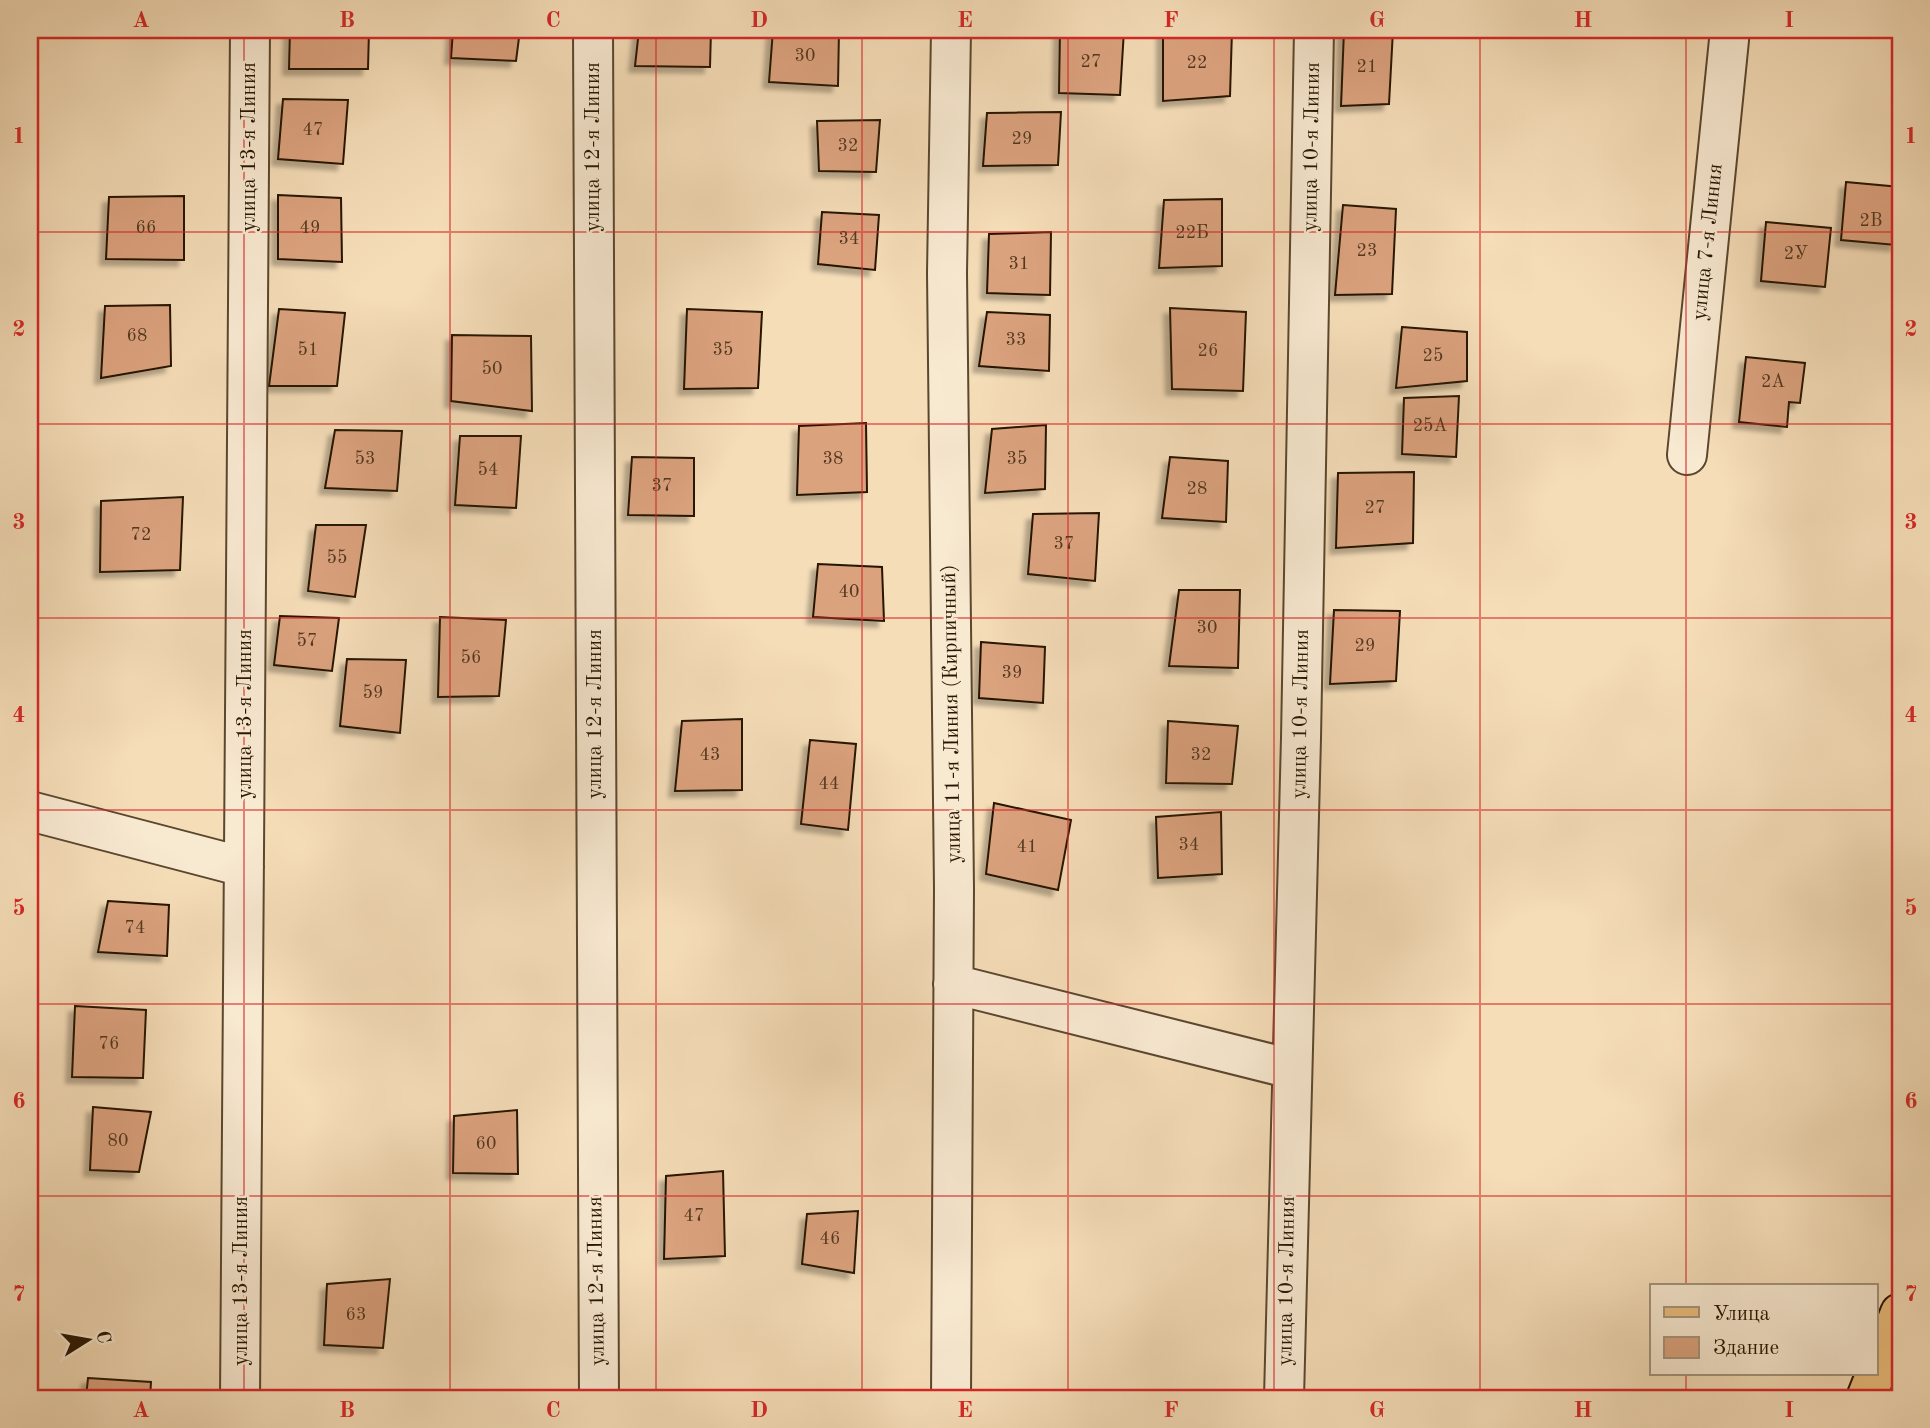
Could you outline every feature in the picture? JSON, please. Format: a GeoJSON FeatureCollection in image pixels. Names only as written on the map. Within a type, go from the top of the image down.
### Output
{"type":"FeatureCollection","features":[{"type":"Feature","properties":{"kind":"main road"},"geometry":{"type":"LineString","coordinates":[[1878,1368],[1900,1313]]}},
{"type":"Feature","properties":{"kind":"main road"},"geometry":{"type":"LineString","coordinates":[[1866,1398],[1875,1376]]}},
{"type":"Feature","properties":{"kind":"street","name":"улица 13-я Линия"},"geometry":{"type":"LineString","coordinates":[[240,1398],[250,30]]}},
{"type":"Feature","properties":{"kind":"street","name":"улица 12-я Линия"},"geometry":{"type":"LineString","coordinates":[[593,30],[598,1398]]}},
{"type":"Feature","properties":{"kind":"street","name":"улица 11-я Линия (Кирпичный)"},"geometry":{"type":"LineString","coordinates":[[951,30],[947,273],[953,984],[951,1398]]}},
{"type":"Feature","properties":{"kind":"street","name":"улица 10-я Линия"},"geometry":{"type":"LineString","coordinates":[[1284,1398],[1314,30]]}},
{"type":"Feature","properties":{"kind":"street","name":"улица 7-я Линия"},"geometry":{"type":"LineString","coordinates":[[1687,455],[1730,30]]}},
{"type":"Feature","properties":{"kind":"street"},"geometry":{"type":"LineString","coordinates":[[30,811],[244,867]]}},
{"type":"Feature","properties":{"kind":"street"},"geometry":{"type":"LineString","coordinates":[[953,984],[1292,1069]]}},
{"type":"Feature","properties":{"kind":"building"},"geometry":{"type":"Polygon","coordinates":[[[290,30],[369,30],[368,69],[289,69],[290,30]]]}},
{"type":"Feature","properties":{"kind":"building"},"geometry":{"type":"Polygon","coordinates":[[[453,30],[520,30],[516,61],[451,58],[453,30]]]}},
{"type":"Feature","properties":{"kind":"building"},"geometry":{"type":"Polygon","coordinates":[[[639,30],[711,30],[710,67],[635,66],[639,30]]]}},
{"type":"Feature","properties":{"kind":"building"},"geometry":{"type":"Polygon","coordinates":[[[773,30],[839,30],[838,86],[769,82],[773,30]]]}},
{"type":"Feature","properties":{"kind":"building"},"geometry":{"type":"Polygon","coordinates":[[[1060,30],[1124,30],[1120,95],[1059,93],[1060,30]]]}},
{"type":"Feature","properties":{"kind":"building"},"geometry":{"type":"Polygon","coordinates":[[[1163,30],[1232,30],[1230,96],[1163,101],[1163,30]]]}},
{"type":"Feature","properties":{"kind":"building"},"geometry":{"type":"Polygon","coordinates":[[[1344,30],[1393,30],[1389,104],[1341,106],[1344,30]]]}},
{"type":"Feature","properties":{"kind":"building"},"geometry":{"type":"Polygon","coordinates":[[[283,99],[348,100],[343,164],[278,159],[283,99]]]}},
{"type":"Feature","properties":{"kind":"building"},"geometry":{"type":"Polygon","coordinates":[[[1061,112],[1058,165],[983,166],[987,113],[1061,112]]]}},
{"type":"Feature","properties":{"kind":"building"},"geometry":{"type":"Polygon","coordinates":[[[880,120],[876,172],[819,171],[817,121],[880,120]]]}},
{"type":"Feature","properties":{"kind":"building"},"geometry":{"type":"Polygon","coordinates":[[[1846,182],[1900,187],[1896,245],[1841,240],[1846,182]]]}},
{"type":"Feature","properties":{"kind":"building"},"geometry":{"type":"Polygon","coordinates":[[[278,195],[341,198],[342,262],[278,259],[278,195]]]}},
{"type":"Feature","properties":{"kind":"building"},"geometry":{"type":"Polygon","coordinates":[[[184,196],[184,260],[106,259],[109,197],[184,196]]]}},
{"type":"Feature","properties":{"kind":"building"},"geometry":{"type":"Polygon","coordinates":[[[1222,199],[1222,266],[1159,268],[1164,200],[1222,199]]]}},
{"type":"Feature","properties":{"kind":"building"},"geometry":{"type":"Polygon","coordinates":[[[1343,205],[1396,209],[1392,294],[1335,295],[1343,205]]]}},
{"type":"Feature","properties":{"kind":"building"},"geometry":{"type":"Polygon","coordinates":[[[822,212],[879,215],[875,270],[818,264],[822,212]]]}},
{"type":"Feature","properties":{"kind":"building"},"geometry":{"type":"Polygon","coordinates":[[[1766,222],[1831,228],[1825,287],[1761,281],[1766,222]]]}},
{"type":"Feature","properties":{"kind":"building"},"geometry":{"type":"Polygon","coordinates":[[[30,230],[37,230],[34,296],[30,296],[30,230]]]}},
{"type":"Feature","properties":{"kind":"building"},"geometry":{"type":"Polygon","coordinates":[[[1051,232],[1050,295],[987,293],[989,234],[1051,232]]]}},
{"type":"Feature","properties":{"kind":"building"},"geometry":{"type":"Polygon","coordinates":[[[170,305],[171,366],[101,378],[105,306],[170,305]]]}},
{"type":"Feature","properties":{"kind":"building"},"geometry":{"type":"Polygon","coordinates":[[[1170,308],[1246,312],[1243,391],[1172,389],[1170,308]]]}},
{"type":"Feature","properties":{"kind":"building"},"geometry":{"type":"Polygon","coordinates":[[[279,309],[345,313],[337,386],[269,386],[279,309]]]}},
{"type":"Feature","properties":{"kind":"building"},"geometry":{"type":"Polygon","coordinates":[[[687,309],[762,312],[758,388],[684,389],[687,309]]]}},
{"type":"Feature","properties":{"kind":"building"},"geometry":{"type":"Polygon","coordinates":[[[987,312],[1050,315],[1049,371],[979,366],[987,312]]]}},
{"type":"Feature","properties":{"kind":"building"},"geometry":{"type":"Polygon","coordinates":[[[1402,327],[1467,332],[1467,381],[1396,388],[1402,327]]]}},
{"type":"Feature","properties":{"kind":"building"},"geometry":{"type":"Polygon","coordinates":[[[452,335],[531,336],[532,411],[451,401],[452,335]]]}},
{"type":"Feature","properties":{"kind":"building"},"geometry":{"type":"Polygon","coordinates":[[[1746,357],[1805,363],[1800,403],[1789,402],[1787,427],[1739,422],[1746,357]]]}},
{"type":"Feature","properties":{"kind":"building"},"geometry":{"type":"Polygon","coordinates":[[[1459,396],[1456,457],[1402,454],[1404,398],[1459,396]]]}},
{"type":"Feature","properties":{"kind":"building"},"geometry":{"type":"Polygon","coordinates":[[[866,423],[867,492],[797,495],[799,426],[866,423]]]}},
{"type":"Feature","properties":{"kind":"building"},"geometry":{"type":"Polygon","coordinates":[[[1046,425],[1045,489],[985,493],[992,429],[1046,425]]]}},
{"type":"Feature","properties":{"kind":"building"},"geometry":{"type":"Polygon","coordinates":[[[335,430],[402,431],[397,491],[325,488],[335,430]]]}},
{"type":"Feature","properties":{"kind":"building"},"geometry":{"type":"Polygon","coordinates":[[[460,436],[521,436],[516,508],[455,505],[460,436]]]}},
{"type":"Feature","properties":{"kind":"building"},"geometry":{"type":"Polygon","coordinates":[[[632,457],[694,458],[694,516],[628,515],[632,457]]]}},
{"type":"Feature","properties":{"kind":"building"},"geometry":{"type":"Polygon","coordinates":[[[1170,457],[1228,461],[1226,522],[1162,518],[1170,457]]]}},
{"type":"Feature","properties":{"kind":"building"},"geometry":{"type":"Polygon","coordinates":[[[1414,472],[1413,543],[1336,548],[1338,473],[1414,472]]]}},
{"type":"Feature","properties":{"kind":"building"},"geometry":{"type":"Polygon","coordinates":[[[183,497],[180,570],[100,572],[101,501],[183,497]]]}},
{"type":"Feature","properties":{"kind":"building"},"geometry":{"type":"Polygon","coordinates":[[[1099,513],[1095,581],[1028,574],[1033,514],[1099,513]]]}},
{"type":"Feature","properties":{"kind":"building"},"geometry":{"type":"Polygon","coordinates":[[[316,525],[366,525],[355,597],[308,591],[316,525]]]}},
{"type":"Feature","properties":{"kind":"building"},"geometry":{"type":"Polygon","coordinates":[[[818,564],[882,567],[884,621],[813,617],[818,564]]]}},
{"type":"Feature","properties":{"kind":"building"},"geometry":{"type":"Polygon","coordinates":[[[1179,590],[1240,590],[1238,668],[1169,666],[1179,590]]]}},
{"type":"Feature","properties":{"kind":"building"},"geometry":{"type":"Polygon","coordinates":[[[1334,610],[1400,611],[1396,681],[1330,684],[1334,610]]]}},
{"type":"Feature","properties":{"kind":"building"},"geometry":{"type":"Polygon","coordinates":[[[280,616],[339,618],[332,671],[274,665],[280,616]]]}},
{"type":"Feature","properties":{"kind":"building"},"geometry":{"type":"Polygon","coordinates":[[[440,617],[506,620],[499,696],[438,697],[440,617]]]}},
{"type":"Feature","properties":{"kind":"building"},"geometry":{"type":"Polygon","coordinates":[[[981,642],[1045,647],[1043,703],[979,698],[981,642]]]}},
{"type":"Feature","properties":{"kind":"building"},"geometry":{"type":"Polygon","coordinates":[[[347,659],[406,660],[400,733],[340,726],[347,659]]]}},
{"type":"Feature","properties":{"kind":"building"},"geometry":{"type":"Polygon","coordinates":[[[742,719],[742,790],[675,791],[682,721],[742,719]]]}},
{"type":"Feature","properties":{"kind":"building"},"geometry":{"type":"Polygon","coordinates":[[[1168,721],[1238,726],[1232,784],[1166,783],[1168,721]]]}},
{"type":"Feature","properties":{"kind":"building"},"geometry":{"type":"Polygon","coordinates":[[[810,740],[856,744],[848,830],[801,824],[810,740]]]}},
{"type":"Feature","properties":{"kind":"building"},"geometry":{"type":"Polygon","coordinates":[[[994,803],[1071,820],[1058,890],[986,874],[994,803]]]}},
{"type":"Feature","properties":{"kind":"building"},"geometry":{"type":"Polygon","coordinates":[[[1221,812],[1222,874],[1158,878],[1156,817],[1221,812]]]}},
{"type":"Feature","properties":{"kind":"building"},"geometry":{"type":"Polygon","coordinates":[[[108,901],[169,905],[167,956],[98,952],[108,901]]]}},
{"type":"Feature","properties":{"kind":"building"},"geometry":{"type":"Polygon","coordinates":[[[75,1006],[146,1010],[143,1078],[72,1077],[75,1006]]]}},
{"type":"Feature","properties":{"kind":"building"},"geometry":{"type":"Polygon","coordinates":[[[93,1107],[151,1112],[139,1172],[90,1170],[93,1107]]]}},
{"type":"Feature","properties":{"kind":"building"},"geometry":{"type":"Polygon","coordinates":[[[517,1110],[518,1174],[453,1173],[454,1116],[517,1110]]]}},
{"type":"Feature","properties":{"kind":"building"},"geometry":{"type":"Polygon","coordinates":[[[723,1171],[725,1256],[664,1259],[666,1176],[723,1171]]]}},
{"type":"Feature","properties":{"kind":"building"},"geometry":{"type":"Polygon","coordinates":[[[858,1211],[854,1273],[802,1264],[807,1214],[858,1211]]]}},
{"type":"Feature","properties":{"kind":"building"},"geometry":{"type":"Polygon","coordinates":[[[390,1279],[383,1348],[324,1345],[327,1284],[390,1279]]]}},
{"type":"Feature","properties":{"kind":"building"},"geometry":{"type":"Polygon","coordinates":[[[88,1378],[151,1382],[150,1398],[86,1398],[88,1378]]]}}]}
